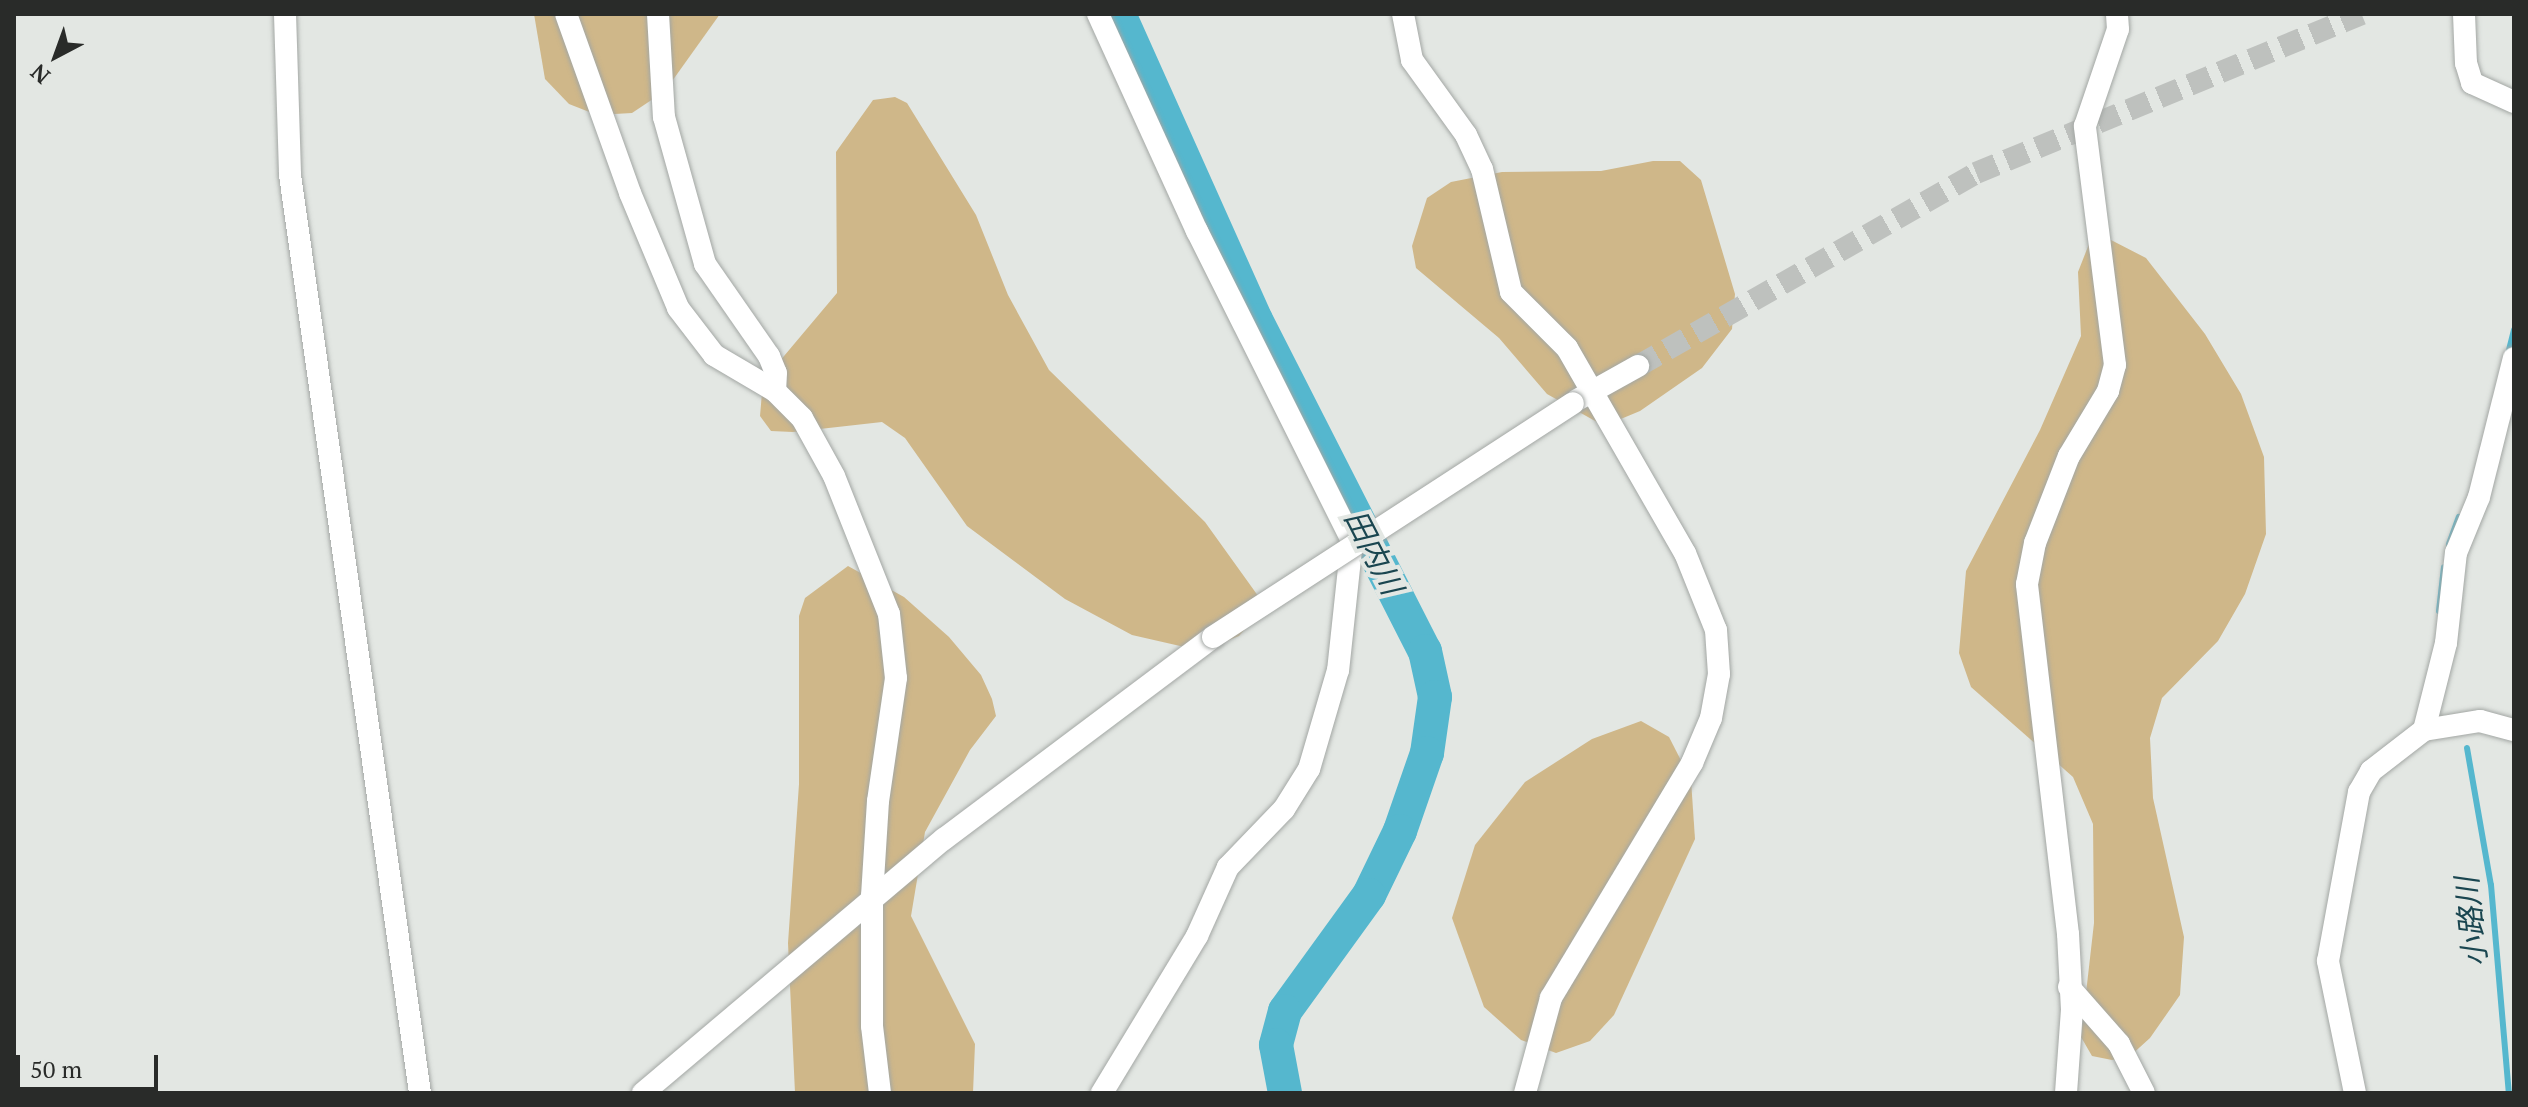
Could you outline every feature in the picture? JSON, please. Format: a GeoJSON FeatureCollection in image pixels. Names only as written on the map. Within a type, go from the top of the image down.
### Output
{"type":"FeatureCollection","features":[{"type":"Feature","properties":{"kind":"street"},"geometry":{"type":"LineString","coordinates":[[285,14],[290,175],[420,1093]]}},
{"type":"Feature","properties":{"kind":"street"},"geometry":{"type":"LineString","coordinates":[[566,14],[630,193],[678,308],[714,355],[775,391],[802,418],[834,476],[889,614],[896,678],[878,801],[872,896],[872,1026],[880,1093]]}},
{"type":"Feature","properties":{"kind":"street"},"geometry":{"type":"LineString","coordinates":[[658,14],[664,117],[705,264],[769,356],[776,373],[775,391]]}},
{"type":"Feature","properties":{"kind":"street"},"geometry":{"type":"LineString","coordinates":[[1098,14],[1197,231],[1352,540],[1338,670],[1309,769],[1284,809],[1228,867],[1197,936],[1102,1093]]}},
{"type":"Feature","properties":{"kind":"street"},"geometry":{"type":"LineString","coordinates":[[1403,14],[1412,60],[1426,85],[1466,135],[1482,169],[1511,292],[1567,348],[1581,398],[1703,591],[1716,630],[1719,674],[1711,718],[1692,763],[1551,998],[1525,1093]]}},
{"type":"Feature","properties":{"kind":"street"},"geometry":{"type":"LineString","coordinates":[[2066,1093],[2071,1058],[2069,987],[2042,683],[2027,584],[2035,543],[2058,485],[2108,391],[2115,365],[2085,126],[2118,29],[2117,14]]}},
{"type":"Feature","properties":{"kind":"street"},"geometry":{"type":"LineString","coordinates":[[2464,14],[2466,63],[2472,83],[2514,102]]}},
{"type":"Feature","properties":{"kind":"street"},"geometry":{"type":"LineString","coordinates":[[2424,730],[2446,643],[2456,553],[2479,497],[2514,358]]}},
{"type":"Feature","properties":{"kind":"street"},"geometry":{"type":"LineString","coordinates":[[643,1093],[872,896],[1213,637],[1581,398],[1638,366]]}},
{"type":"Feature","properties":{"kind":"street"},"geometry":{"type":"LineString","coordinates":[[2355,1093],[2330,976],[2329,941],[2359,792],[2371,771],[2424,730],[2480,721],[2514,730]]}},
{"type":"Feature","properties":{"kind":"street"},"geometry":{"type":"LineString","coordinates":[[2069,987],[2119,1044],[2144,1093]]}},
{"type":"Feature","properties":{"kind":"shaded area"},"geometry":{"type":"Polygon","coordinates":[[[534,14],[720,14],[665,91],[632,113],[597,115],[569,104],[545,79],[534,14]]]}},
{"type":"Feature","properties":{"kind":"shaded area"},"geometry":{"type":"Polygon","coordinates":[[[895,97],[907,103],[976,215],[1008,295],[1049,370],[1205,522],[1261,600],[1255,618],[1239,636],[1202,651],[1132,635],[1065,599],[967,526],[905,438],[882,422],[793,432],[771,431],[760,416],[763,381],[837,293],[836,152],[873,100],[895,97]]]}},
{"type":"Feature","properties":{"kind":"shaded area"},"geometry":{"type":"Polygon","coordinates":[[[1653,161],[1680,161],[1701,180],[1735,294],[1732,329],[1702,368],[1640,411],[1604,426],[1547,394],[1499,338],[1416,268],[1412,246],[1427,198],[1451,182],[1502,172],[1601,171],[1653,161]]]}},
{"type":"Feature","properties":{"kind":"shaded area"},"geometry":{"type":"Polygon","coordinates":[[[2111,240],[2146,258],[2205,334],[2241,394],[2264,457],[2266,534],[2245,594],[2218,641],[2162,698],[2150,738],[2153,798],[2184,937],[2180,995],[2150,1038],[2129,1057],[2112,1060],[2092,1056],[2081,1037],[2094,923],[2093,824],[2073,777],[1971,687],[1959,653],[1966,571],[2040,430],[2081,336],[2078,272],[2089,244],[2111,240]]]}},
{"type":"Feature","properties":{"kind":"shaded area"},"geometry":{"type":"Polygon","coordinates":[[[848,566],[904,597],[949,637],[981,675],[992,699],[996,716],[970,750],[925,832],[911,916],[975,1044],[973,1093],[795,1093],[788,943],[799,784],[799,616],[805,598],[848,566]]]}},
{"type":"Feature","properties":{"kind":"shaded area"},"geometry":{"type":"Polygon","coordinates":[[[1641,721],[1669,737],[1691,780],[1695,839],[1614,1015],[1590,1041],[1556,1053],[1521,1040],[1484,1007],[1452,918],[1475,845],[1525,782],[1592,739],[1641,721]]]}},
{"type":"Feature","properties":{"kind":"waterway","name":"田内川"},"geometry":{"type":"LineString","coordinates":[[1119,14],[1256,320],[1425,651],[1435,697],[1427,753],[1400,831],[1369,895],[1285,1011],[1276,1045],[1285,1093]]}},
{"type":"Feature","properties":{"kind":"waterway","name":"小路川"},"geometry":{"type":"LineString","coordinates":[[2508,354],[2514,330]]}},
{"type":"Feature","properties":{"kind":"waterway","name":"小路川"},"geometry":{"type":"LineString","coordinates":[[2449,544],[2459,517]]}},
{"type":"Feature","properties":{"kind":"waterway","name":"小路川"},"geometry":{"type":"LineString","coordinates":[[2439,611],[2444,567]]}},
{"type":"Feature","properties":{"kind":"waterway","name":"小路川"},"geometry":{"type":"LineString","coordinates":[[2467,748],[2491,885],[2509,1093]]}},
{"type":"Feature","properties":{"kind":"tunnel"},"geometry":{"type":"LineString","coordinates":[[1638,366],[1976,173],[2361,14]]}}]}
